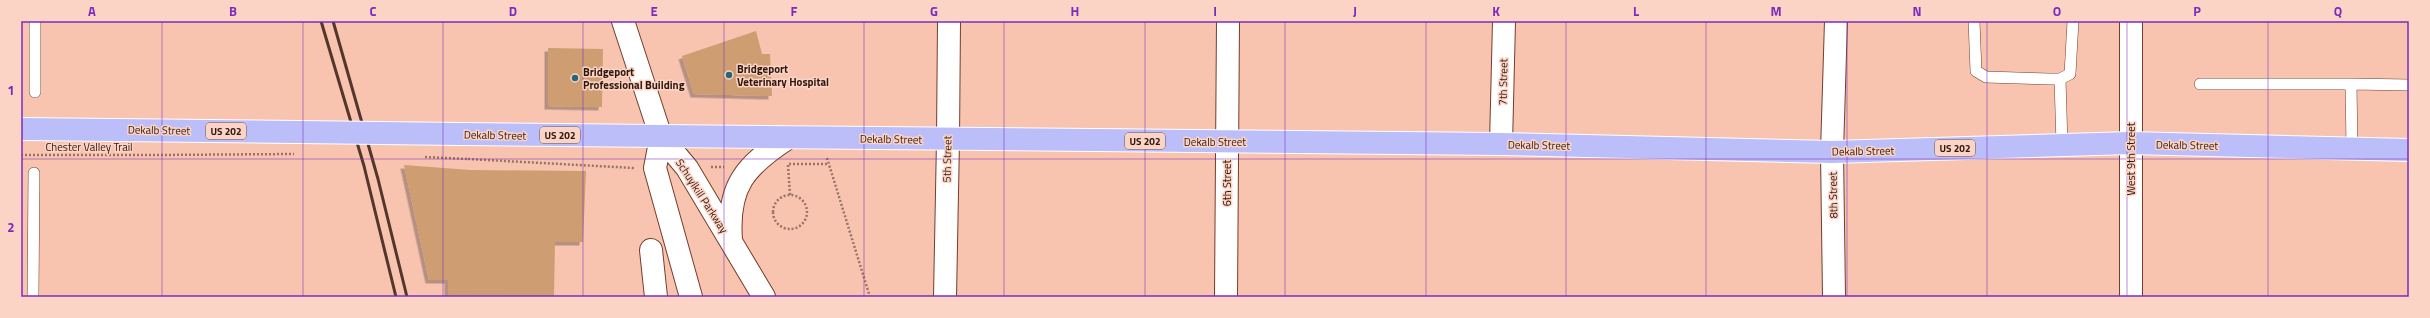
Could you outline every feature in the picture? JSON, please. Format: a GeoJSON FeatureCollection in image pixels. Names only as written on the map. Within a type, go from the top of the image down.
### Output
{"type":"FeatureCollection","features":[{"type":"Feature","properties":{"kind":"highway","name":"Dekalb Street"},"geometry":{"type":"LineString","coordinates":[[21,129],[948,140],[1501,144],[1832,152],[2130,143],[2409,150]]}},
{"type":"Feature","properties":{"kind":"street"},"geometry":{"type":"LineString","coordinates":[[623,21],[661,137],[655,168],[691,297]]}},
{"type":"Feature","properties":{"kind":"street","name":"5th Street"},"geometry":{"type":"LineString","coordinates":[[945,297],[949,21]]}},
{"type":"Feature","properties":{"kind":"street","name":"6th Street"},"geometry":{"type":"LineString","coordinates":[[1226,297],[1228,21]]}},
{"type":"Feature","properties":{"kind":"street","name":"7th Street"},"geometry":{"type":"LineString","coordinates":[[1501,144],[1504,21]]}},
{"type":"Feature","properties":{"kind":"street","name":"8th Street"},"geometry":{"type":"LineString","coordinates":[[1834,297],[1832,152],[1836,21]]}},
{"type":"Feature","properties":{"kind":"street","name":"West 9th Street"},"geometry":{"type":"LineString","coordinates":[[2131,21],[2131,297]]}},
{"type":"Feature","properties":{"kind":"street","name":"Schuylkill Parkway"},"geometry":{"type":"LineString","coordinates":[[661,137],[687,168],[764,297]]}},
{"type":"Feature","properties":{"kind":"street"},"geometry":{"type":"LineString","coordinates":[[731,241],[731,206],[740,180],[758,159],[788,138]]}},
{"type":"Feature","properties":{"kind":"street"},"geometry":{"type":"LineString","coordinates":[[652,250],[656,297]]}},
{"type":"Feature","properties":{"kind":"lane"},"geometry":{"type":"LineString","coordinates":[[35,21],[35,92]]}},
{"type":"Feature","properties":{"kind":"lane"},"geometry":{"type":"LineString","coordinates":[[1974,21],[1976,71],[1986,77],[2060,79],[2070,74],[2073,21]]}},
{"type":"Feature","properties":{"kind":"lane"},"geometry":{"type":"LineString","coordinates":[[2060,79],[2062,145]]}},
{"type":"Feature","properties":{"kind":"lane"},"geometry":{"type":"LineString","coordinates":[[2200,84],[2409,85]]}},
{"type":"Feature","properties":{"kind":"lane"},"geometry":{"type":"LineString","coordinates":[[2351,84],[2352,148]]}},
{"type":"Feature","properties":{"kind":"lane"},"geometry":{"type":"LineString","coordinates":[[33,297],[34,173]]}},
{"type":"Feature","properties":{"kind":"path","name":"Chester Valley Trail"},"geometry":{"type":"LineString","coordinates":[[21,155],[157,155]]}},
{"type":"Feature","properties":{"kind":"path"},"geometry":{"type":"LineString","coordinates":[[788,164],[790,195]]}},
{"type":"Feature","properties":{"kind":"path"},"geometry":{"type":"LineString","coordinates":[[829,164],[870,297]]}},
{"type":"Feature","properties":{"kind":"path"},"geometry":{"type":"LineString","coordinates":[[790,195],[800,198],[806,207],[807,213],[800,226],[790,229],[779,225],[775,220],[773,209],[779,199],[790,195]]}},
{"type":"Feature","properties":{"kind":"building","name":"Bridgeport Veterinary Hospital"},"geometry":{"type":"Polygon","coordinates":[[[756,31],[762,54],[770,54],[772,96],[694,94],[682,56],[756,31]]]}},
{"type":"Feature","properties":{"kind":"building","name":"Bridgeport Professional Building"},"geometry":{"type":"Polygon","coordinates":[[[548,48],[603,49],[602,107],[548,106],[548,48]]]}},
{"type":"Feature","properties":{"kind":"building"},"geometry":{"type":"Polygon","coordinates":[[[404,165],[470,170],[586,171],[583,242],[555,242],[554,297],[448,295],[448,280],[429,280],[404,165]]]}},
{"type":"Feature","properties":{"kind":"railway"},"geometry":{"type":"LineString","coordinates":[[321,21],[364,166],[396,297]]}},
{"type":"Feature","properties":{"kind":"railway"},"geometry":{"type":"LineString","coordinates":[[333,21],[378,179],[407,297]]}},
{"type":"Feature","properties":{"kind":"place","name":"Bridgeport Veterinary Hospital"},"geometry":{"type":"Point","coordinates":[729,75]}},
{"type":"Feature","properties":{"kind":"place","name":"Bridgeport Professional Building"},"geometry":{"type":"Point","coordinates":[575,78]}}]}
